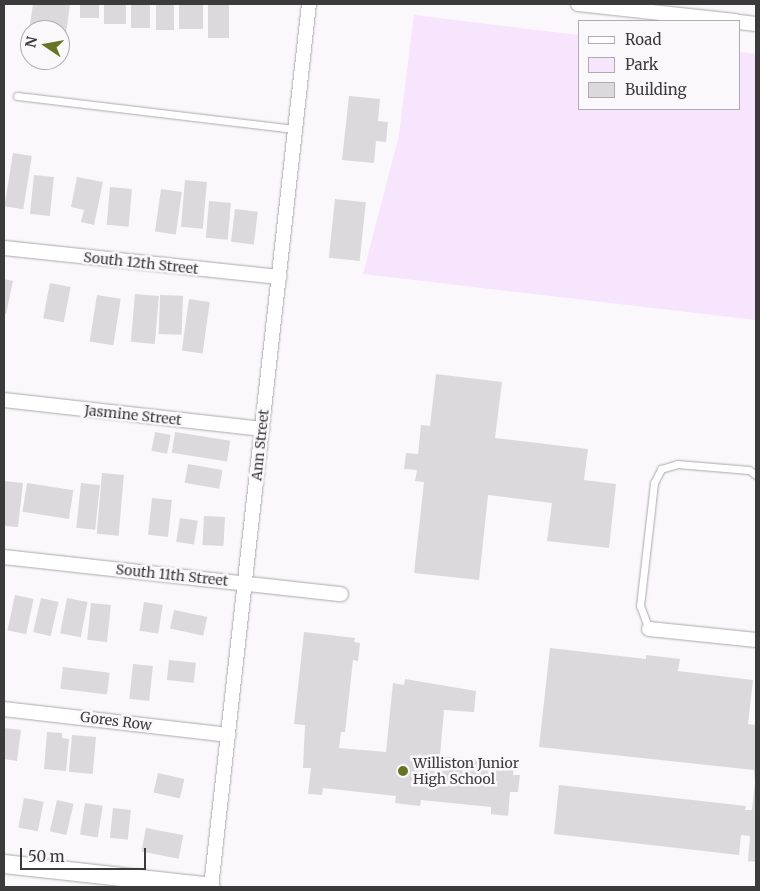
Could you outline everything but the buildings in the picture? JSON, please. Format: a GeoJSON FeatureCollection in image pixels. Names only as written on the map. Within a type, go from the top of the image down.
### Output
{"type":"FeatureCollection","features":[{"type":"Feature","properties":{"kind":"street","name":"Ann Street"},"geometry":{"type":"LineString","coordinates":[[211,887],[309,4]]}},
{"type":"Feature","properties":{"kind":"street"},"geometry":{"type":"LineString","coordinates":[[578,4],[668,9],[731,20]]}},
{"type":"Feature","properties":{"kind":"street"},"geometry":{"type":"LineString","coordinates":[[740,21],[756,24]]}},
{"type":"Feature","properties":{"kind":"street","name":"South 12th Street"},"geometry":{"type":"LineString","coordinates":[[4,248],[279,277]]}},
{"type":"Feature","properties":{"kind":"street","name":"Jasmine Street"},"geometry":{"type":"LineString","coordinates":[[4,400],[262,429]]}},
{"type":"Feature","properties":{"kind":"street","name":"South 11th Street"},"geometry":{"type":"LineString","coordinates":[[4,557],[341,594]]}},
{"type":"Feature","properties":{"kind":"street"},"geometry":{"type":"LineString","coordinates":[[648,628],[756,637]]}},
{"type":"Feature","properties":{"kind":"street","name":"Gores Row"},"geometry":{"type":"LineString","coordinates":[[4,709],[228,735]]}},
{"type":"Feature","properties":{"kind":"street"},"geometry":{"type":"LineString","coordinates":[[4,864],[211,887]]}},
{"type":"Feature","properties":{"kind":"lane"},"geometry":{"type":"LineString","coordinates":[[17,96],[295,129]]}},
{"type":"Feature","properties":{"kind":"lane"},"geometry":{"type":"LineString","coordinates":[[648,628],[640,606],[654,483],[661,469],[677,464],[749,470],[756,475]]}},
{"type":"Feature","properties":{"kind":"green space"},"geometry":{"type":"Polygon","coordinates":[[[414,15],[578,35],[578,110],[740,110],[740,52],[756,54],[756,320],[363,274],[399,135],[414,15]]]}},
{"type":"Feature","properties":{"kind":"place","name":"Williston Junior High School"},"geometry":{"type":"Point","coordinates":[403,771]}}]}
